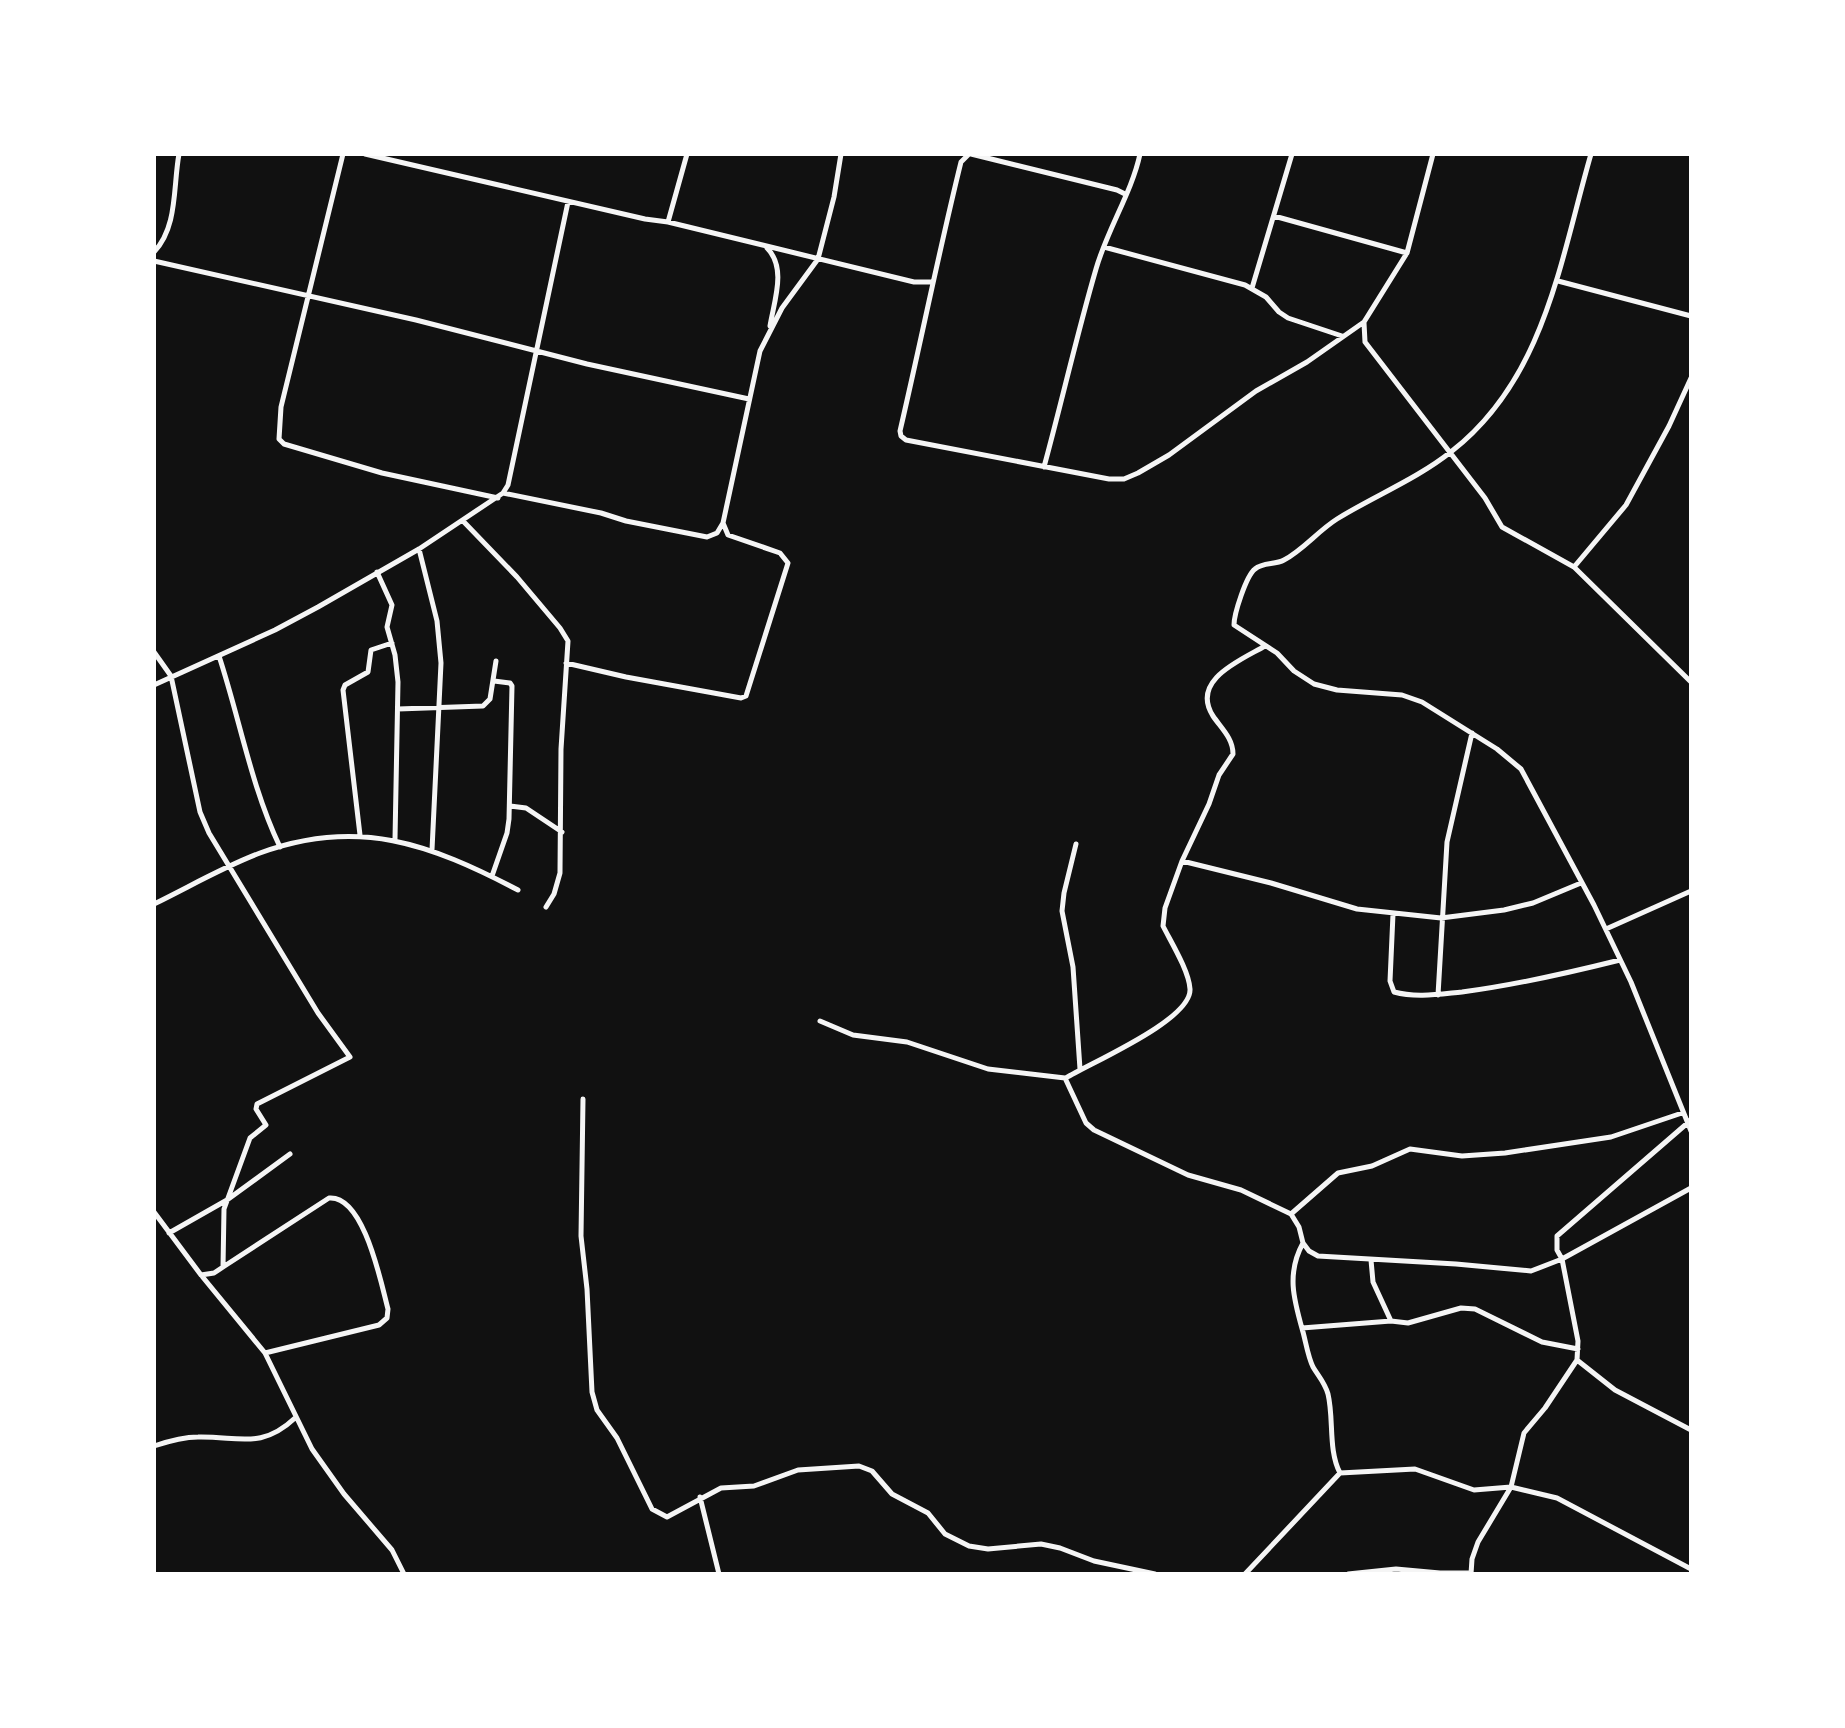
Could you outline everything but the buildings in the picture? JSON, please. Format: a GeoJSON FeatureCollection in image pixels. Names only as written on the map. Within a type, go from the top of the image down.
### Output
{"type":"FeatureCollection","features":[{"type":"Feature","properties":{"kind":"street"},"geometry":{"type":"LineString","coordinates":[[154,252],[165,237],[171,217],[179,154]]}},
{"type":"Feature","properties":{"kind":"street"},"geometry":{"type":"LineString","coordinates":[[343,154],[281,407],[278,431],[281,442],[382,473],[498,498]]}},
{"type":"Feature","properties":{"kind":"street"},"geometry":{"type":"LineString","coordinates":[[365,154],[668,222],[914,282],[931,282]]}},
{"type":"Feature","properties":{"kind":"street"},"geometry":{"type":"LineString","coordinates":[[668,222],[687,154]]}},
{"type":"Feature","properties":{"kind":"street"},"geometry":{"type":"LineString","coordinates":[[503,493],[707,537],[717,533],[723,523],[760,351],[782,308],[818,259],[841,154]]}},
{"type":"Feature","properties":{"kind":"street"},"geometry":{"type":"LineString","coordinates":[[1125,194],[970,154],[961,162],[931,282],[901,436],[906,440],[1109,479],[1124,479],[1138,473],[1169,455],[1256,391],[1307,362],[1364,322],[1407,253],[1433,154]]}},
{"type":"Feature","properties":{"kind":"street"},"geometry":{"type":"LineString","coordinates":[[1044,467],[1104,247],[1136,173],[1140,154]]}},
{"type":"Feature","properties":{"kind":"street"},"geometry":{"type":"LineString","coordinates":[[1252,288],[1292,154]]}},
{"type":"Feature","properties":{"kind":"street"},"geometry":{"type":"LineString","coordinates":[[1591,154],[1558,281],[1543,321],[1504,397],[1481,426],[1420,473],[1334,521],[1283,561],[1254,570],[1234,625],[1266,645],[1294,671],[1314,684],[1337,690],[1402,695],[1422,702],[1497,749],[1521,769],[1606,929],[1644,1012],[1691,1131]]}},
{"type":"Feature","properties":{"kind":"street"},"geometry":{"type":"LineString","coordinates":[[154,685],[318,607],[419,549],[503,493],[511,474],[568,202]]}},
{"type":"Feature","properties":{"kind":"street"},"geometry":{"type":"LineString","coordinates":[[1274,216],[1407,253]]}},
{"type":"Feature","properties":{"kind":"street"},"geometry":{"type":"LineString","coordinates":[[766,247],[775,256],[778,272],[768,334]]}},
{"type":"Feature","properties":{"kind":"street"},"geometry":{"type":"LineString","coordinates":[[1104,247],[1252,288],[1288,318],[1344,336]]}},
{"type":"Feature","properties":{"kind":"street"},"geometry":{"type":"LineString","coordinates":[[154,261],[749,399]]}},
{"type":"Feature","properties":{"kind":"street"},"geometry":{"type":"LineString","coordinates":[[1558,281],[1691,316]]}},
{"type":"Feature","properties":{"kind":"street"},"geometry":{"type":"LineString","coordinates":[[1364,322],[1365,342],[1485,498],[1502,527],[1574,567],[1691,682]]}},
{"type":"Feature","properties":{"kind":"street"},"geometry":{"type":"LineString","coordinates":[[1574,567],[1626,505],[1691,378]]}},
{"type":"Feature","properties":{"kind":"street"},"geometry":{"type":"LineString","coordinates":[[463,521],[517,577],[568,641],[561,749],[560,873],[554,894],[546,907]]}},
{"type":"Feature","properties":{"kind":"street"},"geometry":{"type":"LineString","coordinates":[[566,663],[626,677],[746,696],[788,563],[780,553],[728,535],[723,523]]}},
{"type":"Feature","properties":{"kind":"street"},"geometry":{"type":"LineString","coordinates":[[419,549],[440,638],[440,708],[432,850]]}},
{"type":"Feature","properties":{"kind":"street"},"geometry":{"type":"LineString","coordinates":[[377,572],[392,605],[387,627],[398,682],[395,839]]}},
{"type":"Feature","properties":{"kind":"street"},"geometry":{"type":"LineString","coordinates":[[360,835],[343,687],[368,672],[370,652],[392,643]]}},
{"type":"Feature","properties":{"kind":"street"},"geometry":{"type":"LineString","coordinates":[[820,1021],[853,1035],[907,1042],[988,1069],[1065,1078],[1136,1041],[1188,1000],[1189,985],[1163,926],[1165,908],[1182,861],[1219,775],[1233,754],[1230,740],[1208,704],[1211,685],[1217,674],[1266,645]]}},
{"type":"Feature","properties":{"kind":"street"},"geometry":{"type":"LineString","coordinates":[[154,652],[171,676],[200,812],[209,833],[318,1013],[350,1057],[257,1104],[256,1109],[266,1125],[250,1138],[227,1200],[223,1217],[223,1267]]}},
{"type":"Feature","properties":{"kind":"street"},"geometry":{"type":"LineString","coordinates":[[219,656],[253,779],[280,847]]}},
{"type":"Feature","properties":{"kind":"street"},"geometry":{"type":"LineString","coordinates":[[398,709],[483,706],[490,699],[496,661]]}},
{"type":"Feature","properties":{"kind":"street"},"geometry":{"type":"LineString","coordinates":[[492,876],[507,833],[510,806],[512,686],[494,681]]}},
{"type":"Feature","properties":{"kind":"street"},"geometry":{"type":"LineString","coordinates":[[1438,995],[1441,918],[1450,825],[1472,733]]}},
{"type":"Feature","properties":{"kind":"street"},"geometry":{"type":"LineString","coordinates":[[510,806],[529,809],[562,832]]}},
{"type":"Feature","properties":{"kind":"street"},"geometry":{"type":"LineString","coordinates":[[154,904],[229,867],[280,847],[324,837],[360,835],[395,839],[432,850],[518,890]]}},
{"type":"Feature","properties":{"kind":"street"},"geometry":{"type":"LineString","coordinates":[[1076,844],[1062,911],[1073,967],[1080,1069]]}},
{"type":"Feature","properties":{"kind":"street"},"geometry":{"type":"LineString","coordinates":[[1182,861],[1357,909],[1441,918],[1533,903],[1581,883]]}},
{"type":"Feature","properties":{"kind":"street"},"geometry":{"type":"LineString","coordinates":[[1606,929],[1691,891]]}},
{"type":"Feature","properties":{"kind":"street"},"geometry":{"type":"LineString","coordinates":[[1393,914],[1391,988],[1401,994],[1438,995],[1523,983],[1620,960]]}},
{"type":"Feature","properties":{"kind":"street"},"geometry":{"type":"LineString","coordinates":[[1065,1078],[1086,1123],[1108,1139],[1188,1175],[1241,1190],[1291,1214],[1299,1227],[1303,1243],[1318,1256],[1531,1271],[1562,1259],[1691,1188]]}},
{"type":"Feature","properties":{"kind":"street"},"geometry":{"type":"LineString","coordinates":[[583,1099],[581,1236],[587,1289],[590,1374],[597,1410],[617,1438],[652,1509],[667,1517],[721,1488],[754,1486],[798,1470],[866,1468],[902,1501],[928,1513],[945,1534],[969,1546],[988,1549],[1041,1544],[1094,1561],[1155,1574]]}},
{"type":"Feature","properties":{"kind":"street"},"geometry":{"type":"LineString","coordinates":[[1291,1214],[1338,1173],[1372,1166],[1401,1151],[1419,1149],[1479,1156],[1505,1153],[1611,1137],[1682,1113]]}},
{"type":"Feature","properties":{"kind":"street"},"geometry":{"type":"LineString","coordinates":[[1348,1574],[1471,1574],[1478,1542],[1511,1487],[1524,1433],[1577,1360],[1578,1349],[1562,1259],[1556,1242],[1561,1231],[1689,1122]]}},
{"type":"Feature","properties":{"kind":"street"},"geometry":{"type":"LineString","coordinates":[[169,1233],[227,1200],[290,1154]]}},
{"type":"Feature","properties":{"kind":"street"},"geometry":{"type":"LineString","coordinates":[[201,1275],[214,1273],[329,1198],[342,1200],[347,1205],[366,1234],[388,1309],[387,1318],[379,1325],[265,1353]]}},
{"type":"Feature","properties":{"kind":"street"},"geometry":{"type":"LineString","coordinates":[[155,1216],[265,1353],[295,1418],[327,1472],[392,1550],[404,1574]]}},
{"type":"Feature","properties":{"kind":"street"},"geometry":{"type":"LineString","coordinates":[[1303,1243],[1296,1254],[1291,1279],[1294,1305],[1312,1365],[1324,1380],[1329,1396],[1333,1448],[1340,1473]]}},
{"type":"Feature","properties":{"kind":"street"},"geometry":{"type":"LineString","coordinates":[[1371,1260],[1373,1282],[1391,1321]]}},
{"type":"Feature","properties":{"kind":"street"},"geometry":{"type":"LineString","coordinates":[[1302,1328],[1391,1321],[1408,1323],[1461,1308],[1475,1309],[1542,1342],[1578,1349]]}},
{"type":"Feature","properties":{"kind":"street"},"geometry":{"type":"LineString","coordinates":[[1577,1360],[1615,1390],[1691,1430]]}},
{"type":"Feature","properties":{"kind":"street"},"geometry":{"type":"LineString","coordinates":[[154,1446],[194,1437],[260,1440],[281,1431],[295,1418]]}},
{"type":"Feature","properties":{"kind":"street"},"geometry":{"type":"LineString","coordinates":[[1245,1574],[1340,1473],[1415,1469],[1474,1490],[1511,1487],[1557,1498],[1691,1569]]}},
{"type":"Feature","properties":{"kind":"street"},"geometry":{"type":"LineString","coordinates":[[700,1497],[719,1574]]}}]}
